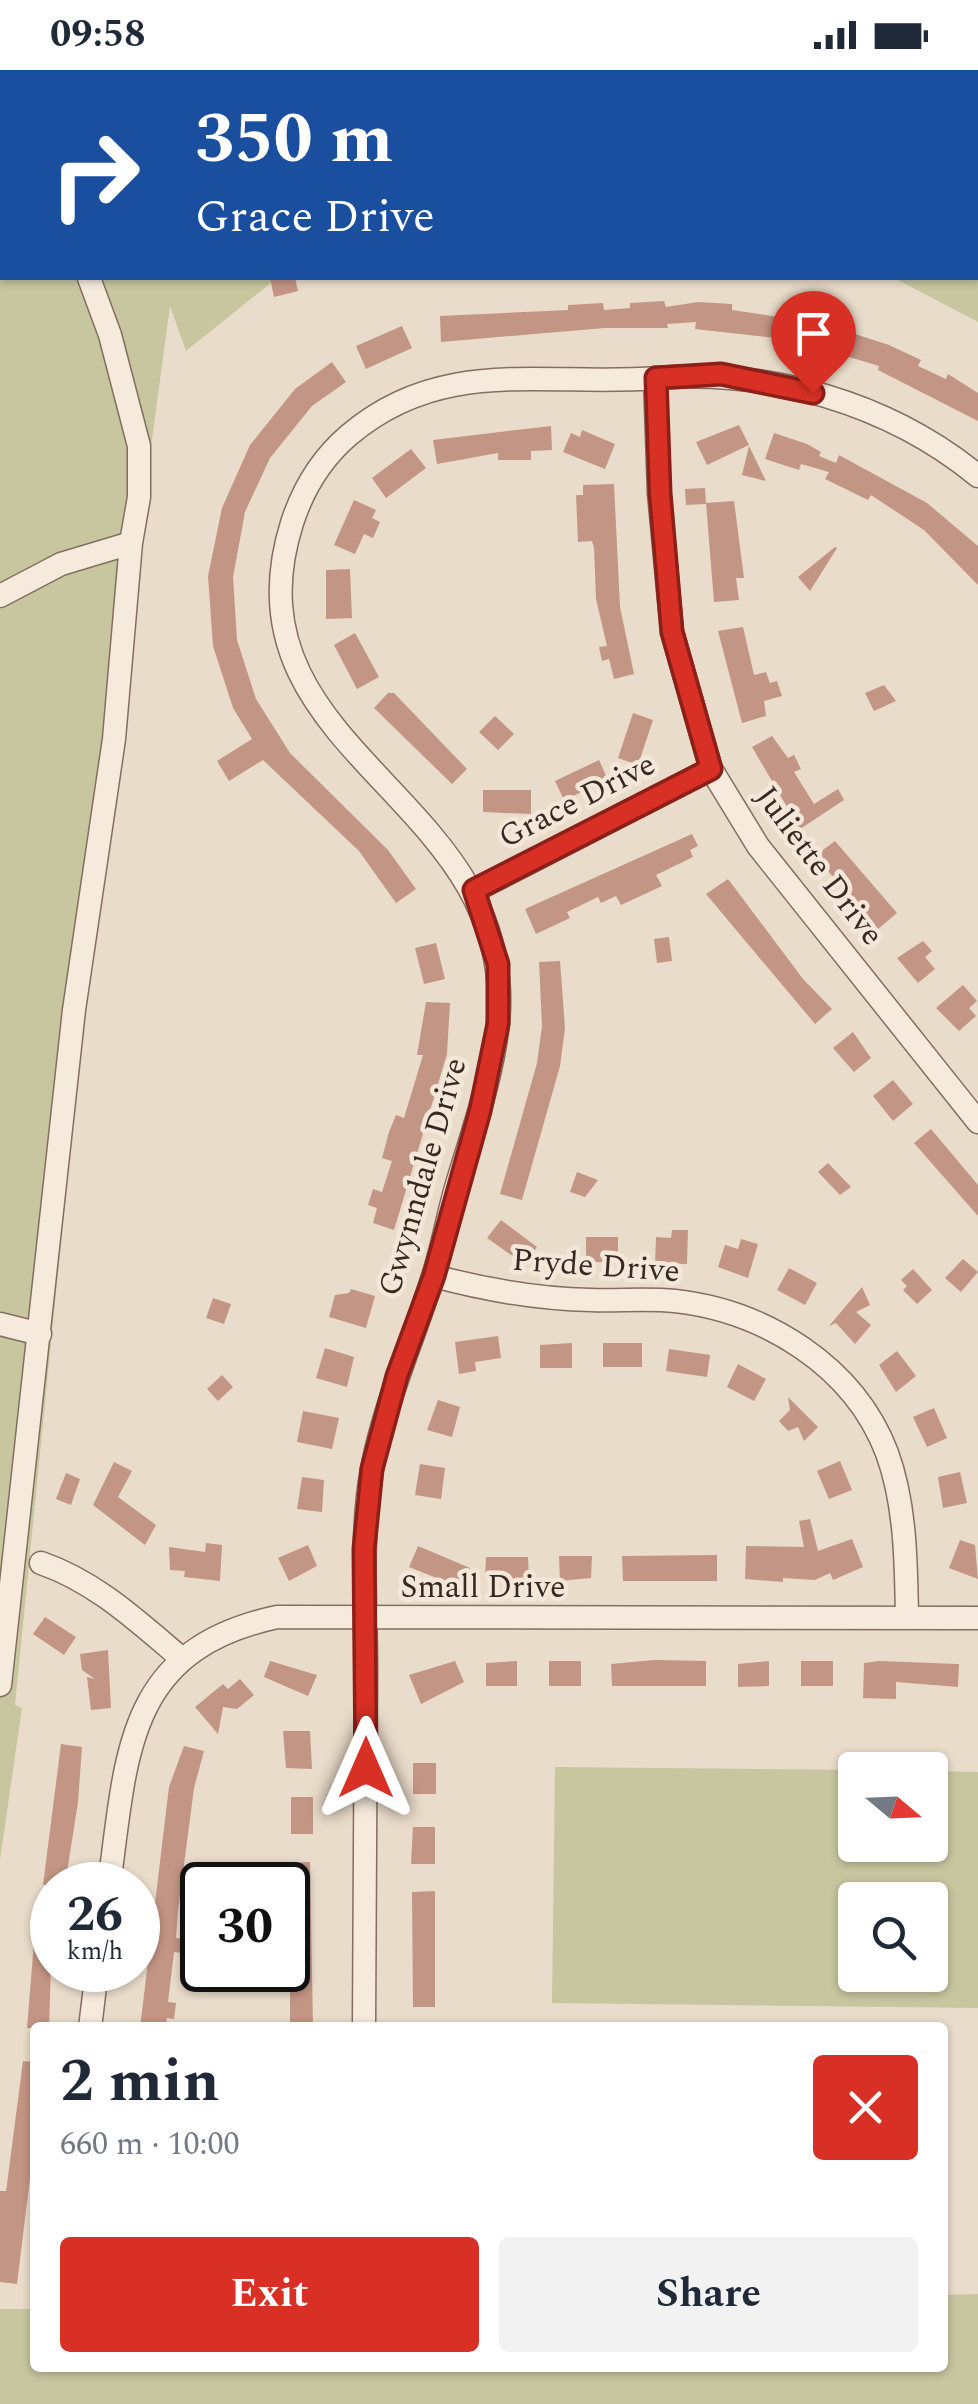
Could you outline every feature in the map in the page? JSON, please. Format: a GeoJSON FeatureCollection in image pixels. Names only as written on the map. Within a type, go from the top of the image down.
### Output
{"type":"FeatureCollection","features":[{"type":"Feature","properties":{"kind":"street"},"geometry":{"type":"LineString","coordinates":[[0,1685],[90,880],[114,739],[131,543],[139,496],[139,446],[110,334],[90,280]]}},
{"type":"Feature","properties":{"kind":"street","name":"Gwynndale Drive"},"geometry":{"type":"LineString","coordinates":[[364,2022],[364,1549],[372,1469],[397,1376],[434,1276],[480,1111],[498,1024],[498,964],[474,890],[447,850],[336,729],[290,658],[283,631],[280,570],[294,516],[316,470],[334,447],[403,398],[463,382],[721,374],[813,393],[871,412],[913,433],[978,476]]}},
{"type":"Feature","properties":{"kind":"street","name":"Juliette Drive"},"geometry":{"type":"LineString","coordinates":[[656,378],[660,493],[672,632],[711,769],[758,846],[978,1122]]}},
{"type":"Feature","properties":{"kind":"street"},"geometry":{"type":"LineString","coordinates":[[0,596],[61,564],[131,543]]}},
{"type":"Feature","properties":{"kind":"street","name":"Grace Drive"},"geometry":{"type":"LineString","coordinates":[[474,890],[711,769]]}},
{"type":"Feature","properties":{"kind":"street","name":"Pryde Drive"},"geometry":{"type":"LineString","coordinates":[[434,1276],[499,1293],[534,1297],[674,1301],[743,1318],[796,1342],[855,1396],[888,1455],[906,1548],[908,1618]]}},
{"type":"Feature","properties":{"kind":"street"},"geometry":{"type":"LineString","coordinates":[[0,1324],[40,1334]]}},
{"type":"Feature","properties":{"kind":"street"},"geometry":{"type":"LineString","coordinates":[[41,1563],[69,1573],[100,1592],[181,1658]]}},
{"type":"Feature","properties":{"kind":"street","name":"Small Drive"},"geometry":{"type":"LineString","coordinates":[[113,1862],[141,1714],[150,1695],[181,1658],[208,1639],[278,1617],[978,1618]]}},
{"type":"Feature","properties":{"kind":"street"},"geometry":{"type":"LineString","coordinates":[[91,2022],[95,1992]]}},
{"type":"Feature","properties":{"kind":"green space"},"geometry":{"type":"Polygon","coordinates":[[[0,280],[275,280],[186,351],[170,306],[110,749],[15,1705],[22,1708],[0,1860],[0,280]]]}},
{"type":"Feature","properties":{"kind":"green space"},"geometry":{"type":"Polygon","coordinates":[[[898,280],[978,280],[978,322],[898,280]]]}},
{"type":"Feature","properties":{"kind":"green space"},"geometry":{"type":"Polygon","coordinates":[[[555,1767],[838,1770],[838,1862],[948,1862],[948,1771],[978,1772],[978,2008],[552,2003],[555,1767]]]}},
{"type":"Feature","properties":{"kind":"green space"},"geometry":{"type":"Polygon","coordinates":[[[978,2294],[978,2404],[0,2404],[0,2309],[30,2309],[30,2372],[948,2372],[948,2295],[978,2294]]]}},
{"type":"Feature","properties":{"kind":"building"},"geometry":{"type":"Polygon","coordinates":[[[270,280],[295,280],[298,291],[274,297],[270,280]]]}},
{"type":"Feature","properties":{"kind":"building"},"geometry":{"type":"Polygon","coordinates":[[[664,301],[666,307],[698,302],[732,304],[732,310],[824,324],[889,345],[921,360],[918,366],[946,379],[948,374],[978,393],[978,421],[878,370],[879,366],[793,340],[695,329],[696,322],[667,324],[668,328],[605,328],[441,342],[440,316],[568,310],[568,305],[603,303],[604,310],[630,308],[630,303],[664,301]]]}},
{"type":"Feature","properties":{"kind":"building"},"geometry":{"type":"Polygon","coordinates":[[[402,326],[412,348],[366,369],[356,346],[402,326]]]}},
{"type":"Feature","properties":{"kind":"building"},"geometry":{"type":"Polygon","coordinates":[[[332,362],[346,382],[312,406],[270,458],[245,512],[233,577],[237,640],[256,699],[290,753],[388,850],[416,889],[396,903],[359,851],[263,760],[229,781],[217,761],[252,739],[233,708],[213,646],[208,576],[222,508],[250,445],[295,389],[332,362]]]}},
{"type":"Feature","properties":{"kind":"building"},"geometry":{"type":"Polygon","coordinates":[[[739,425],[749,445],[707,465],[696,442],[739,425]]]}},
{"type":"Feature","properties":{"kind":"building"},"geometry":{"type":"Polygon","coordinates":[[[551,426],[552,450],[531,451],[531,460],[498,460],[498,453],[437,464],[433,440],[551,426]]]}},
{"type":"Feature","properties":{"kind":"building"},"geometry":{"type":"Polygon","coordinates":[[[582,430],[615,444],[605,469],[563,452],[571,433],[580,437],[582,430]]]}},
{"type":"Feature","properties":{"kind":"building"},"geometry":{"type":"Polygon","coordinates":[[[774,433],[807,444],[821,452],[819,456],[836,463],[839,455],[927,503],[978,546],[978,585],[924,530],[871,495],[868,500],[825,479],[829,472],[801,464],[799,470],[765,459],[774,433]]]}},
{"type":"Feature","properties":{"kind":"building"},"geometry":{"type":"Polygon","coordinates":[[[749,446],[766,481],[742,475],[749,446]]]}},
{"type":"Feature","properties":{"kind":"building"},"geometry":{"type":"Polygon","coordinates":[[[411,449],[426,468],[386,498],[372,478],[411,449]]]}},
{"type":"Feature","properties":{"kind":"building"},"geometry":{"type":"Polygon","coordinates":[[[614,484],[620,607],[634,674],[614,679],[609,659],[602,661],[599,647],[607,646],[596,599],[594,548],[592,541],[578,542],[576,495],[583,495],[583,485],[614,484]]]}},
{"type":"Feature","properties":{"kind":"building"},"geometry":{"type":"Polygon","coordinates":[[[705,488],[706,504],[686,505],[685,489],[705,488]]]}},
{"type":"Feature","properties":{"kind":"building"},"geometry":{"type":"Polygon","coordinates":[[[354,500],[376,510],[372,518],[380,522],[373,538],[364,534],[355,554],[334,545],[354,500]]]}},
{"type":"Feature","properties":{"kind":"building"},"geometry":{"type":"Polygon","coordinates":[[[734,501],[744,578],[736,578],[739,600],[714,602],[706,503],[734,501]]]}},
{"type":"Feature","properties":{"kind":"building"},"geometry":{"type":"Polygon","coordinates":[[[837,548],[810,591],[798,577],[837,548]]]}},
{"type":"Feature","properties":{"kind":"building"},"geometry":{"type":"Polygon","coordinates":[[[350,569],[352,618],[326,619],[326,570],[350,569]]]}},
{"type":"Feature","properties":{"kind":"building"},"geometry":{"type":"Polygon","coordinates":[[[743,627],[754,675],[766,672],[770,683],[777,681],[782,696],[764,701],[766,716],[742,723],[718,631],[743,627]]]}},
{"type":"Feature","properties":{"kind":"building"},"geometry":{"type":"Polygon","coordinates":[[[355,633],[379,677],[357,689],[334,645],[355,633]]]}},
{"type":"Feature","properties":{"kind":"building"},"geometry":{"type":"Polygon","coordinates":[[[884,685],[896,701],[874,711],[865,693],[884,685]]]}},
{"type":"Feature","properties":{"kind":"building"},"geometry":{"type":"Polygon","coordinates":[[[388,693],[394,693],[467,769],[452,784],[374,708],[388,693]]]}},
{"type":"Feature","properties":{"kind":"building"},"geometry":{"type":"Polygon","coordinates":[[[633,713],[653,720],[638,765],[618,758],[633,713]]]}},
{"type":"Feature","properties":{"kind":"building"},"geometry":{"type":"Polygon","coordinates":[[[495,716],[514,734],[498,750],[479,732],[495,716]]]}},
{"type":"Feature","properties":{"kind":"building"},"geometry":{"type":"Polygon","coordinates":[[[772,736],[788,758],[794,755],[801,769],[794,772],[814,804],[838,789],[844,800],[800,829],[752,747],[772,736]]]}},
{"type":"Feature","properties":{"kind":"building"},"geometry":{"type":"Polygon","coordinates":[[[599,760],[608,780],[564,800],[555,781],[599,760]]]}},
{"type":"Feature","properties":{"kind":"building"},"geometry":{"type":"Polygon","coordinates":[[[483,790],[531,790],[531,814],[483,812],[483,790]]]}},
{"type":"Feature","properties":{"kind":"building"},"geometry":{"type":"Polygon","coordinates":[[[692,834],[698,846],[690,850],[693,857],[656,875],[662,886],[621,905],[616,896],[601,903],[598,897],[567,912],[570,918],[536,934],[525,909],[692,834]]]}},
{"type":"Feature","properties":{"kind":"building"},"geometry":{"type":"Polygon","coordinates":[[[835,841],[897,913],[878,929],[815,856],[835,841]]]}},
{"type":"Feature","properties":{"kind":"building"},"geometry":{"type":"Polygon","coordinates":[[[728,879],[803,979],[832,1009],[815,1024],[706,894],[728,879]]]}},
{"type":"Feature","properties":{"kind":"building"},"geometry":{"type":"Polygon","coordinates":[[[669,937],[672,961],[657,963],[654,939],[669,937]]]}},
{"type":"Feature","properties":{"kind":"building"},"geometry":{"type":"Polygon","coordinates":[[[923,941],[932,951],[925,957],[935,969],[918,983],[897,958],[923,941]]]}},
{"type":"Feature","properties":{"kind":"building"},"geometry":{"type":"Polygon","coordinates":[[[436,943],[445,979],[424,984],[415,948],[436,943]]]}},
{"type":"Feature","properties":{"kind":"building"},"geometry":{"type":"Polygon","coordinates":[[[560,961],[565,1028],[560,1066],[522,1200],[500,1194],[537,1063],[542,1026],[539,962],[560,961]]]}},
{"type":"Feature","properties":{"kind":"building"},"geometry":{"type":"Polygon","coordinates":[[[963,985],[977,1001],[969,1008],[976,1016],[959,1031],[936,1008],[963,985]]]}},
{"type":"Feature","properties":{"kind":"building"},"geometry":{"type":"Polygon","coordinates":[[[426,1002],[450,1003],[447,1054],[394,1230],[373,1223],[377,1208],[368,1205],[373,1189],[382,1192],[392,1161],[382,1158],[389,1132],[396,1115],[404,1118],[423,1055],[417,1055],[426,1002]]]}},
{"type":"Feature","properties":{"kind":"building"},"geometry":{"type":"Polygon","coordinates":[[[853,1032],[871,1058],[854,1072],[833,1048],[853,1032]]]}},
{"type":"Feature","properties":{"kind":"building"},"geometry":{"type":"Polygon","coordinates":[[[893,1080],[913,1104],[893,1121],[873,1096],[893,1080]]]}},
{"type":"Feature","properties":{"kind":"building"},"geometry":{"type":"Polygon","coordinates":[[[931,1129],[978,1185],[978,1216],[914,1143],[931,1129]]]}},
{"type":"Feature","properties":{"kind":"building"},"geometry":{"type":"Polygon","coordinates":[[[828,1163],[851,1187],[840,1195],[818,1172],[828,1163]]]}},
{"type":"Feature","properties":{"kind":"building"},"geometry":{"type":"Polygon","coordinates":[[[577,1172],[598,1180],[585,1197],[570,1192],[577,1172]]]}},
{"type":"Feature","properties":{"kind":"building"},"geometry":{"type":"Polygon","coordinates":[[[501,1220],[537,1247],[524,1264],[487,1238],[501,1220]]]}},
{"type":"Feature","properties":{"kind":"building"},"geometry":{"type":"Polygon","coordinates":[[[672,1230],[688,1230],[687,1264],[655,1263],[656,1237],[671,1238],[672,1230]]]}},
{"type":"Feature","properties":{"kind":"building"},"geometry":{"type":"Polygon","coordinates":[[[586,1237],[618,1237],[618,1262],[586,1262],[586,1237]]]}},
{"type":"Feature","properties":{"kind":"building"},"geometry":{"type":"Polygon","coordinates":[[[741,1239],[758,1244],[748,1278],[718,1267],[725,1245],[738,1249],[741,1239]]]}},
{"type":"Feature","properties":{"kind":"building"},"geometry":{"type":"Polygon","coordinates":[[[963,1259],[978,1272],[961,1292],[945,1278],[963,1259]]]}},
{"type":"Feature","properties":{"kind":"building"},"geometry":{"type":"Polygon","coordinates":[[[789,1268],[817,1283],[805,1305],[777,1290],[789,1268]]]}},
{"type":"Feature","properties":{"kind":"building"},"geometry":{"type":"Polygon","coordinates":[[[913,1269],[932,1290],[917,1304],[903,1290],[907,1286],[901,1280],[913,1269]]]}},
{"type":"Feature","properties":{"kind":"building"},"geometry":{"type":"Polygon","coordinates":[[[862,1287],[870,1305],[856,1312],[871,1325],[855,1344],[836,1323],[829,1326],[862,1287]]]}},
{"type":"Feature","properties":{"kind":"building"},"geometry":{"type":"Polygon","coordinates":[[[351,1289],[375,1296],[366,1328],[329,1317],[335,1295],[349,1293],[351,1289]]]}},
{"type":"Feature","properties":{"kind":"building"},"geometry":{"type":"Polygon","coordinates":[[[213,1298],[231,1304],[224,1324],[206,1318],[213,1298]]]}},
{"type":"Feature","properties":{"kind":"building"},"geometry":{"type":"Polygon","coordinates":[[[498,1336],[501,1358],[475,1362],[476,1371],[459,1374],[455,1342],[498,1336]]]}},
{"type":"Feature","properties":{"kind":"building"},"geometry":{"type":"Polygon","coordinates":[[[572,1343],[572,1368],[540,1368],[540,1345],[572,1343]]]}},
{"type":"Feature","properties":{"kind":"building"},"geometry":{"type":"Polygon","coordinates":[[[603,1343],[642,1343],[642,1367],[603,1367],[603,1343]]]}},
{"type":"Feature","properties":{"kind":"building"},"geometry":{"type":"Polygon","coordinates":[[[325,1348],[354,1357],[347,1387],[316,1378],[325,1348]]]}},
{"type":"Feature","properties":{"kind":"building"},"geometry":{"type":"Polygon","coordinates":[[[669,1349],[710,1355],[707,1377],[666,1371],[669,1349]]]}},
{"type":"Feature","properties":{"kind":"building"},"geometry":{"type":"Polygon","coordinates":[[[897,1351],[916,1376],[896,1392],[879,1365],[897,1351]]]}},
{"type":"Feature","properties":{"kind":"building"},"geometry":{"type":"Polygon","coordinates":[[[738,1364],[766,1379],[754,1401],[727,1387],[738,1364]]]}},
{"type":"Feature","properties":{"kind":"building"},"geometry":{"type":"Polygon","coordinates":[[[222,1375],[233,1387],[218,1401],[207,1389],[222,1375]]]}},
{"type":"Feature","properties":{"kind":"building"},"geometry":{"type":"Polygon","coordinates":[[[788,1397],[818,1427],[804,1441],[798,1427],[788,1431],[779,1421],[790,1410],[788,1397]]]}},
{"type":"Feature","properties":{"kind":"building"},"geometry":{"type":"Polygon","coordinates":[[[438,1400],[460,1407],[452,1437],[427,1430],[438,1400]]]}},
{"type":"Feature","properties":{"kind":"building"},"geometry":{"type":"Polygon","coordinates":[[[934,1408],[947,1438],[927,1447],[913,1417],[934,1408]]]}},
{"type":"Feature","properties":{"kind":"building"},"geometry":{"type":"Polygon","coordinates":[[[303,1411],[339,1418],[332,1449],[297,1442],[303,1411]]]}},
{"type":"Feature","properties":{"kind":"building"},"geometry":{"type":"Polygon","coordinates":[[[840,1461],[852,1490],[829,1499],[817,1471],[840,1461]]]}},
{"type":"Feature","properties":{"kind":"building"},"geometry":{"type":"Polygon","coordinates":[[[114,1462],[132,1471],[118,1497],[156,1525],[145,1545],[93,1505],[114,1462]]]}},
{"type":"Feature","properties":{"kind":"building"},"geometry":{"type":"Polygon","coordinates":[[[420,1464],[445,1468],[441,1499],[415,1495],[420,1464]]]}},
{"type":"Feature","properties":{"kind":"building"},"geometry":{"type":"Polygon","coordinates":[[[960,1472],[967,1503],[943,1508],[938,1477],[960,1472]]]}},
{"type":"Feature","properties":{"kind":"building"},"geometry":{"type":"Polygon","coordinates":[[[66,1473],[80,1479],[71,1505],[56,1499],[66,1473]]]}},
{"type":"Feature","properties":{"kind":"building"},"geometry":{"type":"Polygon","coordinates":[[[302,1477],[324,1480],[322,1512],[297,1509],[302,1477]]]}},
{"type":"Feature","properties":{"kind":"building"},"geometry":{"type":"Polygon","coordinates":[[[810,1519],[818,1551],[852,1539],[863,1567],[833,1580],[830,1573],[815,1580],[745,1579],[746,1546],[804,1547],[799,1521],[810,1519]]]}},
{"type":"Feature","properties":{"kind":"building"},"geometry":{"type":"Polygon","coordinates":[[[960,1540],[975,1545],[978,1579],[949,1568],[960,1540]]]}},
{"type":"Feature","properties":{"kind":"building"},"geometry":{"type":"Polygon","coordinates":[[[206,1543],[222,1545],[220,1581],[184,1577],[185,1571],[170,1570],[169,1547],[205,1552],[206,1543]]]}},
{"type":"Feature","properties":{"kind":"building"},"geometry":{"type":"Polygon","coordinates":[[[308,1545],[317,1566],[289,1581],[278,1558],[308,1545]]]}},
{"type":"Feature","properties":{"kind":"building"},"geometry":{"type":"Polygon","coordinates":[[[418,1546],[470,1568],[462,1588],[409,1567],[418,1546]]]}},
{"type":"Feature","properties":{"kind":"building"},"geometry":{"type":"Polygon","coordinates":[[[717,1555],[717,1581],[623,1581],[622,1556],[717,1555]]]}},
{"type":"Feature","properties":{"kind":"building"},"geometry":{"type":"Polygon","coordinates":[[[559,1556],[592,1556],[591,1578],[560,1581],[559,1556]]]}},
{"type":"Feature","properties":{"kind":"building"},"geometry":{"type":"Polygon","coordinates":[[[486,1557],[528,1557],[529,1579],[485,1578],[486,1557]]]}},
{"type":"Feature","properties":{"kind":"building"},"geometry":{"type":"Polygon","coordinates":[[[45,1617],[76,1637],[64,1655],[33,1634],[45,1617]]]}},
{"type":"Feature","properties":{"kind":"building"},"geometry":{"type":"Polygon","coordinates":[[[108,1650],[111,1708],[91,1710],[87,1677],[95,1679],[82,1670],[80,1654],[108,1650]]]}},
{"type":"Feature","properties":{"kind":"building"},"geometry":{"type":"Polygon","coordinates":[[[270,1661],[317,1675],[308,1696],[264,1677],[270,1661]]]}},
{"type":"Feature","properties":{"kind":"building"},"geometry":{"type":"Polygon","coordinates":[[[455,1661],[464,1682],[421,1704],[409,1675],[455,1661]]]}},
{"type":"Feature","properties":{"kind":"building"},"geometry":{"type":"Polygon","coordinates":[[[517,1661],[517,1686],[486,1686],[486,1663],[517,1661]]]}},
{"type":"Feature","properties":{"kind":"building"},"geometry":{"type":"Polygon","coordinates":[[[549,1661],[581,1661],[581,1686],[549,1686],[549,1661]]]}},
{"type":"Feature","properties":{"kind":"building"},"geometry":{"type":"Polygon","coordinates":[[[706,1661],[706,1686],[612,1686],[611,1664],[706,1661]]]}},
{"type":"Feature","properties":{"kind":"building"},"geometry":{"type":"Polygon","coordinates":[[[769,1661],[769,1686],[738,1687],[738,1664],[769,1661]]]}},
{"type":"Feature","properties":{"kind":"building"},"geometry":{"type":"Polygon","coordinates":[[[801,1661],[833,1661],[833,1686],[801,1686],[801,1661]]]}},
{"type":"Feature","properties":{"kind":"building"},"geometry":{"type":"Polygon","coordinates":[[[864,1663],[959,1664],[958,1687],[896,1682],[896,1699],[863,1698],[864,1663]]]}},
{"type":"Feature","properties":{"kind":"building"},"geometry":{"type":"Polygon","coordinates":[[[240,1679],[254,1695],[237,1709],[223,1707],[218,1734],[195,1707],[223,1684],[228,1689],[240,1679]]]}},
{"type":"Feature","properties":{"kind":"building"},"geometry":{"type":"Polygon","coordinates":[[[283,1731],[310,1731],[312,1769],[286,1768],[283,1731]]]}},
{"type":"Feature","properties":{"kind":"building"},"geometry":{"type":"Polygon","coordinates":[[[61,1744],[82,1747],[69,1862],[46,1862],[61,1744]]]}},
{"type":"Feature","properties":{"kind":"building"},"geometry":{"type":"Polygon","coordinates":[[[184,1746],[204,1751],[194,1788],[184,1862],[180,1862],[176,1938],[180,1939],[180,1953],[174,1952],[168,2002],[176,2003],[174,2019],[141,2022],[144,1992],[160,1992],[160,1862],[169,1787],[184,1746]]]}},
{"type":"Feature","properties":{"kind":"building"},"geometry":{"type":"Polygon","coordinates":[[[413,1763],[436,1763],[436,1794],[413,1794],[413,1763]]]}},
{"type":"Feature","properties":{"kind":"building"},"geometry":{"type":"Polygon","coordinates":[[[291,1797],[313,1797],[313,1834],[291,1834],[291,1797]]]}},
{"type":"Feature","properties":{"kind":"building"},"geometry":{"type":"Polygon","coordinates":[[[413,1827],[435,1827],[435,1864],[411,1864],[413,1827]]]}},
{"type":"Feature","properties":{"kind":"building"},"geometry":{"type":"Polygon","coordinates":[[[310,1862],[313,2022],[290,2022],[290,1992],[310,1992],[310,1862]]]}},
{"type":"Feature","properties":{"kind":"building"},"geometry":{"type":"Polygon","coordinates":[[[435,1891],[435,2007],[413,2007],[412,1892],[435,1891]]]}},
{"type":"Feature","properties":{"kind":"building"},"geometry":{"type":"Polygon","coordinates":[[[30,1991],[50,1992],[49,2022],[30,2022],[27,2028],[30,1991]]]}},
{"type":"Feature","properties":{"kind":"building"},"geometry":{"type":"Polygon","coordinates":[[[23,2061],[30,2062],[30,2178],[17,2284],[0,2282],[0,2191],[6,2191],[23,2061]]]}},
{"type":"Feature","properties":{"kind":"route"},"geometry":{"type":"LineString","coordinates":[[366,1768],[364,1549],[372,1469],[397,1376],[434,1276],[480,1111],[498,1024],[498,964],[474,890],[711,769],[672,632],[660,493],[656,378],[686,373],[721,374],[813,393]]}}]}
